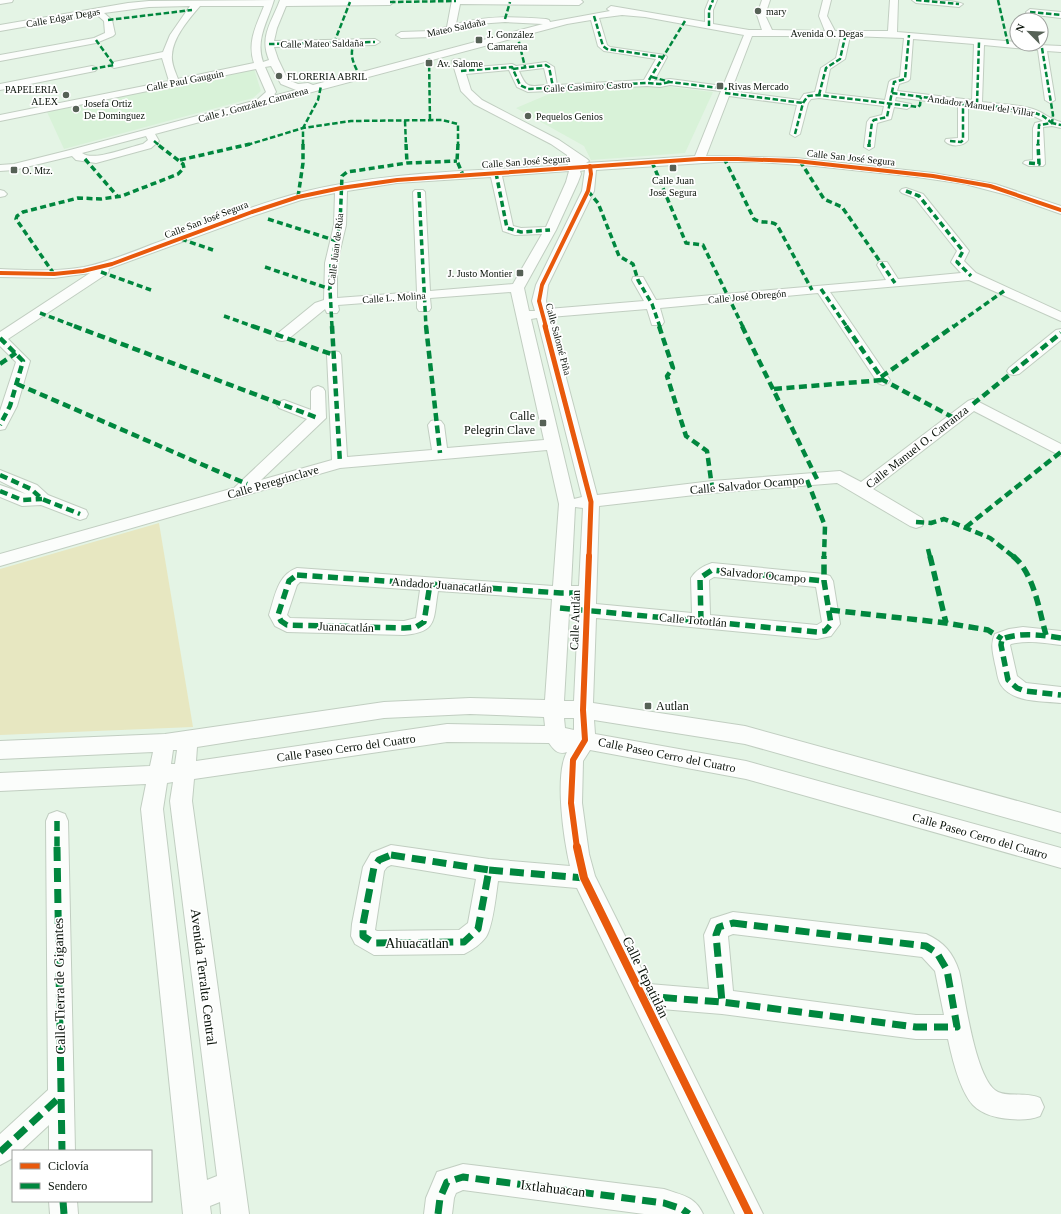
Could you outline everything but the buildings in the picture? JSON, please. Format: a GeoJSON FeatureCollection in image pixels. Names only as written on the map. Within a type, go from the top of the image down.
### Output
{"type":"FeatureCollection","features":[{"type":"Feature","properties":{"kind":"street"},"geometry":{"type":"LineString","coordinates":[[0,2],[9,0]]}},
{"type":"Feature","properties":{"kind":"street"},"geometry":{"type":"LineString","coordinates":[[709,26],[709,10],[713,0]]}},
{"type":"Feature","properties":{"kind":"street"},"geometry":{"type":"LineString","coordinates":[[766,0],[761,16],[768,33]]}},
{"type":"Feature","properties":{"kind":"street"},"geometry":{"type":"LineString","coordinates":[[827,0],[823,16],[831,33]]}},
{"type":"Feature","properties":{"kind":"street"},"geometry":{"type":"LineString","coordinates":[[892,34],[894,0]]}},
{"type":"Feature","properties":{"kind":"street"},"geometry":{"type":"LineString","coordinates":[[916,0],[959,4]]}},
{"type":"Feature","properties":{"kind":"street"},"geometry":{"type":"LineString","coordinates":[[321,86],[290,85],[284,82],[269,44],[284,1],[390,2]]}},
{"type":"Feature","properties":{"kind":"street"},"geometry":{"type":"LineString","coordinates":[[451,29],[456,1],[579,1],[576,11],[563,22]]}},
{"type":"Feature","properties":{"kind":"street"},"geometry":{"type":"LineString","coordinates":[[261,102],[271,92],[255,48],[256,37],[270,2]]}},
{"type":"Feature","properties":{"kind":"street","name":"Calle Edgar Degas"},"geometry":{"type":"LineString","coordinates":[[0,28],[97,11],[149,4],[270,2]]}},
{"type":"Feature","properties":{"kind":"street"},"geometry":{"type":"LineString","coordinates":[[174,82],[170,72],[167,54],[173,40],[197,4]]}},
{"type":"Feature","properties":{"kind":"street","name":"Avenida O. Degas"},"geometry":{"type":"LineString","coordinates":[[594,12],[646,10],[709,26],[749,33],[892,34],[909,39],[1009,45]]}},
{"type":"Feature","properties":{"kind":"street"},"geometry":{"type":"LineString","coordinates":[[0,58],[103,38],[110,34],[108,20],[97,11]]}},
{"type":"Feature","properties":{"kind":"street"},"geometry":{"type":"LineString","coordinates":[[594,12],[603,46],[607,49],[662,57],[652,77],[647,83]]}},
{"type":"Feature","properties":{"kind":"street","name":"Calle J. González Camarena"},"geometry":{"type":"LineString","coordinates":[[0,168],[14,167],[74,152],[80,158],[96,160],[147,146],[154,141],[148,132],[453,52],[518,38],[594,12],[622,12]]}},
{"type":"Feature","properties":{"kind":"street"},"geometry":{"type":"LineString","coordinates":[[1049,14],[1061,15]]}},
{"type":"Feature","properties":{"kind":"street","name":"Mateo Saldaña"},"geometry":{"type":"LineString","coordinates":[[401,35],[432,34],[476,21],[505,19],[563,22]]}},
{"type":"Feature","properties":{"kind":"street"},"geometry":{"type":"LineString","coordinates":[[699,159],[749,33]]}},
{"type":"Feature","properties":{"kind":"street"},"geometry":{"type":"LineString","coordinates":[[819,95],[826,68],[840,59],[849,44],[846,33]]}},
{"type":"Feature","properties":{"kind":"street"},"geometry":{"type":"LineString","coordinates":[[869,147],[872,122],[874,120],[887,117],[894,82],[905,79],[909,39],[877,43]]}},
{"type":"Feature","properties":{"kind":"street","name":"Calle Mateo Saldaña"},"geometry":{"type":"LineString","coordinates":[[269,44],[375,42]]}},
{"type":"Feature","properties":{"kind":"street"},"geometry":{"type":"LineString","coordinates":[[977,104],[979,42]]}},
{"type":"Feature","properties":{"kind":"street","name":"Avenida O. Degas"},"geometry":{"type":"LineString","coordinates":[[1049,48],[1061,49]]}},
{"type":"Feature","properties":{"kind":"street"},"geometry":{"type":"LineString","coordinates":[[453,52],[461,71],[466,91],[478,102],[555,142],[573,161],[575,174],[572,182],[550,230],[517,288],[567,504]]}},
{"type":"Feature","properties":{"kind":"street"},"geometry":{"type":"LineString","coordinates":[[1042,52],[1050,100]]}},
{"type":"Feature","properties":{"kind":"street"},"geometry":{"type":"LineString","coordinates":[[114,65],[167,54]]}},
{"type":"Feature","properties":{"kind":"street","name":"Calle Paul Gauguin"},"geometry":{"type":"LineString","coordinates":[[0,118],[276,62]]}},
{"type":"Feature","properties":{"kind":"street"},"geometry":{"type":"LineString","coordinates":[[461,71],[508,67],[512,67],[513,69],[546,65],[549,67],[553,87]]}},
{"type":"Feature","properties":{"kind":"street"},"geometry":{"type":"LineString","coordinates":[[0,88],[92,69]]}},
{"type":"Feature","properties":{"kind":"street","name":"Calle Casimiro Castro"},"geometry":{"type":"LineString","coordinates":[[513,69],[520,85],[528,89],[647,83],[660,84],[670,82],[726,91]]}},
{"type":"Feature","properties":{"kind":"street","name":"Andador Manuel del Villar"},"geometry":{"type":"LineString","coordinates":[[726,91],[805,100],[819,95],[891,98],[921,97],[1030,111],[1043,116],[1056,124]]}},
{"type":"Feature","properties":{"kind":"street"},"geometry":{"type":"LineString","coordinates":[[795,134],[805,100]]}},
{"type":"Feature","properties":{"kind":"street"},"geometry":{"type":"LineString","coordinates":[[950,141],[961,142],[963,140],[963,102]]}},
{"type":"Feature","properties":{"kind":"street"},"geometry":{"type":"LineString","coordinates":[[1029,163],[1039,164],[1039,125],[1056,124]]}},
{"type":"Feature","properties":{"kind":"street","name":"Calle San José Segura"},"geometry":{"type":"LineString","coordinates":[[0,273],[54,274],[83,271],[112,264],[252,212],[298,197],[341,188],[397,180],[496,173],[573,161],[590,166],[699,159],[748,158],[793,161],[946,178],[981,184],[1061,210]]}},
{"type":"Feature","properties":{"kind":"street","name":"Calle Salomé Piña"},"geometry":{"type":"LineString","coordinates":[[590,166],[591,174],[588,191],[542,285],[539,301],[591,502]]}},
{"type":"Feature","properties":{"kind":"street"},"geometry":{"type":"LineString","coordinates":[[496,173],[507,228],[515,232],[550,230]]}},
{"type":"Feature","properties":{"kind":"street","name":"Calle Juan de Rúa"},"geometry":{"type":"LineString","coordinates":[[331,306],[332,263],[340,225],[341,188]]}},
{"type":"Feature","properties":{"kind":"street"},"geometry":{"type":"LineString","coordinates":[[906,191],[919,196],[963,251],[957,262],[971,276],[1061,317]]}},
{"type":"Feature","properties":{"kind":"street"},"geometry":{"type":"LineString","coordinates":[[419,192],[423,302]]}},
{"type":"Feature","properties":{"kind":"street"},"geometry":{"type":"LineString","coordinates":[[0,425],[10,406],[23,361],[0,337],[8,334],[112,264]]}},
{"type":"Feature","properties":{"kind":"street"},"geometry":{"type":"LineString","coordinates":[[883,265],[895,283]]}},
{"type":"Feature","properties":{"kind":"street","name":"Calle José Obregón"},"geometry":{"type":"LineString","coordinates":[[523,315],[971,276]]}},
{"type":"Feature","properties":{"kind":"street"},"geometry":{"type":"LineString","coordinates":[[638,280],[652,304],[656,322]]}},
{"type":"Feature","properties":{"kind":"street","name":"Calle L. Molina"},"geometry":{"type":"LineString","coordinates":[[282,336],[320,306],[423,302],[517,288]]}},
{"type":"Feature","properties":{"kind":"street"},"geometry":{"type":"LineString","coordinates":[[821,289],[883,380]]}},
{"type":"Feature","properties":{"kind":"street"},"geometry":{"type":"LineString","coordinates":[[1014,371],[1061,333]]}},
{"type":"Feature","properties":{"kind":"street"},"geometry":{"type":"LineString","coordinates":[[334,355],[340,463]]}},
{"type":"Feature","properties":{"kind":"street"},"geometry":{"type":"LineString","coordinates":[[239,491],[318,418],[318,391]]}},
{"type":"Feature","properties":{"kind":"street","name":"Calle Manuel O. Carranza"},"geometry":{"type":"LineString","coordinates":[[862,489],[973,404],[1061,451]]}},
{"type":"Feature","properties":{"kind":"street"},"geometry":{"type":"LineString","coordinates":[[284,405],[318,418]]}},
{"type":"Feature","properties":{"kind":"street"},"geometry":{"type":"LineString","coordinates":[[436,425],[440,453]]}},
{"type":"Feature","properties":{"kind":"street","name":"Calle Peregrinclave"},"geometry":{"type":"LineString","coordinates":[[0,560],[340,463],[553,444]]}},
{"type":"Feature","properties":{"kind":"street"},"geometry":{"type":"LineString","coordinates":[[0,475],[31,489],[42,499],[80,514]]}},
{"type":"Feature","properties":{"kind":"street","name":"Calle Salvador Ocampo"},"geometry":{"type":"LineString","coordinates":[[567,504],[712,487],[840,476],[916,522]]}},
{"type":"Feature","properties":{"kind":"street"},"geometry":{"type":"LineString","coordinates":[[0,492],[22,500],[42,499]]}},
{"type":"Feature","properties":{"kind":"street","name":"Calle Autlán"},"geometry":{"type":"LineString","coordinates":[[585,740],[583,710],[591,502]]}},
{"type":"Feature","properties":{"kind":"street","name":"Calle Autlán"},"geometry":{"type":"LineString","coordinates":[[555,735],[554,709],[567,504]]}},
{"type":"Feature","properties":{"kind":"street","name":"Salvador Ocampo"},"geometry":{"type":"LineString","coordinates":[[701,621],[700,578],[712,570],[824,581],[831,624],[825,631]]}},
{"type":"Feature","properties":{"kind":"street","name":"Andador Juanacatlán"},"geometry":{"type":"LineString","coordinates":[[297,575],[430,584],[561,600]]}},
{"type":"Feature","properties":{"kind":"street","name":"Juanacatlán"},"geometry":{"type":"LineString","coordinates":[[297,575],[289,582],[278,615],[281,621],[286,625],[416,627],[424,622],[430,584]]}},
{"type":"Feature","properties":{"kind":"street","name":"Calle Tototlán"},"geometry":{"type":"LineString","coordinates":[[561,600],[587,602],[701,621],[817,632],[825,631]]}},
{"type":"Feature","properties":{"kind":"street"},"geometry":{"type":"LineString","coordinates":[[1061,638],[1046,635],[1010,635],[1002,639],[1001,645],[1008,680],[1017,688],[1025,692],[1061,695]]}},
{"type":"Feature","properties":{"kind":"street"},"geometry":{"type":"LineString","coordinates":[[0,750],[165,743],[384,710],[470,706],[583,710],[745,735],[1061,823]]}},
{"type":"Feature","properties":{"kind":"street","name":"Calle Paseo Cerro del Cuatro"},"geometry":{"type":"LineString","coordinates":[[0,782],[158,775],[447,733],[555,735],[746,770],[1061,858]]}},
{"type":"Feature","properties":{"kind":"street"},"geometry":{"type":"LineString","coordinates":[[555,735],[573,760]]}},
{"type":"Feature","properties":{"kind":"street","name":"Avenida Terralta Central"},"geometry":{"type":"LineString","coordinates":[[188,739],[181,801],[235,1214]]}},
{"type":"Feature","properties":{"kind":"street","name":"Calle Tepatitlán"},"geometry":{"type":"LineString","coordinates":[[585,740],[573,760],[571,803],[578,854],[584,878],[750,1214]]}},
{"type":"Feature","properties":{"kind":"street"},"geometry":{"type":"LineString","coordinates":[[165,743],[152,809],[196,1207],[231,1183]]}},
{"type":"Feature","properties":{"kind":"street","name":"Calle Tierra de Gigantes"},"geometry":{"type":"LineString","coordinates":[[57,821],[62,1150]]}},
{"type":"Feature","properties":{"kind":"street","name":"Ahuacatlan"},"geometry":{"type":"LineString","coordinates":[[489,870],[478,929],[464,942],[374,943],[363,936],[363,924],[374,867],[379,860],[391,855],[489,870],[584,878]]}},
{"type":"Feature","properties":{"kind":"street"},"geometry":{"type":"LineString","coordinates":[[722,1002],[716,935],[719,926],[733,923],[926,946],[937,953],[947,970],[957,1027],[975,1087],[983,1098],[992,1103],[1031,1107]]}},
{"type":"Feature","properties":{"kind":"street"},"geometry":{"type":"LineString","coordinates":[[642,996],[722,1002],[916,1027],[957,1027]]}},
{"type":"Feature","properties":{"kind":"street"},"geometry":{"type":"LineString","coordinates":[[0,1152],[61,1096]]}},
{"type":"Feature","properties":{"kind":"street","name":"Ixtlahuacan"},"geometry":{"type":"LineString","coordinates":[[438,1214],[440,1198],[448,1182],[463,1177],[664,1203],[682,1208],[689,1214]]}},
{"type":"Feature","properties":{"kind":"street"},"geometry":{"type":"LineString","coordinates":[[63,1202],[64,1214]]}},
{"type":"Feature","properties":{"kind":"shaded area"},"geometry":{"type":"Polygon","coordinates":[[[254,69],[261,91],[253,98],[64,149],[47,112],[254,69]]]}},
{"type":"Feature","properties":{"kind":"shaded area"},"geometry":{"type":"Polygon","coordinates":[[[645,84],[713,92],[685,153],[591,160],[584,146],[516,108],[561,89],[645,84]]]}},
{"type":"Feature","properties":{"kind":"shaded area"},"geometry":{"type":"Polygon","coordinates":[[[159,523],[193,727],[0,735],[0,569],[159,523]]]}},
{"type":"Feature","properties":{"kind":"marked path"},"geometry":{"type":"LineString","coordinates":[[709,26],[709,10],[713,0]]}},
{"type":"Feature","properties":{"kind":"marked path"},"geometry":{"type":"LineString","coordinates":[[916,0],[959,4]]}},
{"type":"Feature","properties":{"kind":"marked path"},"geometry":{"type":"LineString","coordinates":[[998,0],[1008,44]]}},
{"type":"Feature","properties":{"kind":"marked path"},"geometry":{"type":"LineString","coordinates":[[390,2],[456,1]]}},
{"type":"Feature","properties":{"kind":"marked path"},"geometry":{"type":"LineString","coordinates":[[334,43],[350,2]]}},
{"type":"Feature","properties":{"kind":"marked path"},"geometry":{"type":"LineString","coordinates":[[505,19],[510,2]]}},
{"type":"Feature","properties":{"kind":"marked path"},"geometry":{"type":"LineString","coordinates":[[108,20],[192,10]]}},
{"type":"Feature","properties":{"kind":"marked path"},"geometry":{"type":"LineString","coordinates":[[1049,14],[1061,15]]}},
{"type":"Feature","properties":{"kind":"marked path"},"geometry":{"type":"LineString","coordinates":[[594,16],[603,46],[607,49],[662,57]]}},
{"type":"Feature","properties":{"kind":"marked path"},"geometry":{"type":"LineString","coordinates":[[649,80],[685,21]]}},
{"type":"Feature","properties":{"kind":"marked path"},"geometry":{"type":"LineString","coordinates":[[819,95],[826,68],[840,59],[846,33]]}},
{"type":"Feature","properties":{"kind":"marked path"},"geometry":{"type":"LineString","coordinates":[[517,34],[525,67]]}},
{"type":"Feature","properties":{"kind":"marked path"},"geometry":{"type":"LineString","coordinates":[[869,147],[872,122],[874,120],[887,117],[894,82],[905,79],[909,35]]}},
{"type":"Feature","properties":{"kind":"marked path"},"geometry":{"type":"LineString","coordinates":[[92,69],[114,65],[96,40]]}},
{"type":"Feature","properties":{"kind":"marked path"},"geometry":{"type":"LineString","coordinates":[[355,42],[352,46],[351,55],[360,76]]}},
{"type":"Feature","properties":{"kind":"marked path"},"geometry":{"type":"LineString","coordinates":[[269,44],[375,42]]}},
{"type":"Feature","properties":{"kind":"marked path"},"geometry":{"type":"LineString","coordinates":[[977,104],[979,42]]}},
{"type":"Feature","properties":{"kind":"marked path"},"geometry":{"type":"LineString","coordinates":[[1043,52],[1053,115],[1052,123]]}},
{"type":"Feature","properties":{"kind":"marked path"},"geometry":{"type":"LineString","coordinates":[[429,58],[430,121]]}},
{"type":"Feature","properties":{"kind":"marked path"},"geometry":{"type":"LineString","coordinates":[[513,69],[546,65],[549,67],[553,87]]}},
{"type":"Feature","properties":{"kind":"marked path"},"geometry":{"type":"LineString","coordinates":[[461,71],[512,67],[520,85],[528,89],[647,83],[660,84],[670,82]]}},
{"type":"Feature","properties":{"kind":"marked path"},"geometry":{"type":"LineString","coordinates":[[652,77],[670,82],[727,89]]}},
{"type":"Feature","properties":{"kind":"marked path"},"geometry":{"type":"LineString","coordinates":[[298,197],[303,163],[303,128],[318,100],[321,86]]}},
{"type":"Feature","properties":{"kind":"marked path"},"geometry":{"type":"LineString","coordinates":[[725,93],[803,103]]}},
{"type":"Feature","properties":{"kind":"marked path"},"geometry":{"type":"LineString","coordinates":[[892,93],[1030,111],[1043,116],[1052,123]]}},
{"type":"Feature","properties":{"kind":"marked path"},"geometry":{"type":"LineString","coordinates":[[795,134],[803,103],[808,96],[819,95],[918,107],[920,105],[921,97]]}},
{"type":"Feature","properties":{"kind":"marked path"},"geometry":{"type":"LineString","coordinates":[[950,141],[961,142],[963,140],[963,102]]}},
{"type":"Feature","properties":{"kind":"marked path"},"geometry":{"type":"LineString","coordinates":[[180,160],[233,149],[303,128],[351,121],[442,120],[458,124],[457,161],[463,175]]}},
{"type":"Feature","properties":{"kind":"marked path"},"geometry":{"type":"LineString","coordinates":[[405,121],[407,163]]}},
{"type":"Feature","properties":{"kind":"marked path"},"geometry":{"type":"LineString","coordinates":[[1029,163],[1039,164],[1039,125],[1052,123],[1061,125]]}},
{"type":"Feature","properties":{"kind":"marked path"},"geometry":{"type":"LineString","coordinates":[[54,274],[16,219],[17,216],[23,212],[78,198],[101,199],[122,196],[178,174],[184,168],[183,164],[154,141]]}},
{"type":"Feature","properties":{"kind":"marked path"},"geometry":{"type":"LineString","coordinates":[[724,158],[754,219],[758,222],[773,222],[777,225],[812,290]]}},
{"type":"Feature","properties":{"kind":"marked path"},"geometry":{"type":"LineString","coordinates":[[85,159],[118,197]]}},
{"type":"Feature","properties":{"kind":"marked path"},"geometry":{"type":"LineString","coordinates":[[340,463],[330,289],[331,263],[340,225],[342,176],[347,172],[407,163],[457,161]]}},
{"type":"Feature","properties":{"kind":"marked path"},"geometry":{"type":"LineString","coordinates":[[800,161],[824,199],[842,207],[895,283]]}},
{"type":"Feature","properties":{"kind":"marked path"},"geometry":{"type":"LineString","coordinates":[[652,162],[686,243],[703,245],[817,479]]}},
{"type":"Feature","properties":{"kind":"marked path"},"geometry":{"type":"LineString","coordinates":[[496,173],[507,228],[521,232],[550,230]]}},
{"type":"Feature","properties":{"kind":"marked path"},"geometry":{"type":"LineString","coordinates":[[588,191],[598,203],[619,256],[633,264],[638,280],[652,304],[673,368],[667,376],[686,436],[707,451],[712,487]]}},
{"type":"Feature","properties":{"kind":"marked path"},"geometry":{"type":"LineString","coordinates":[[906,191],[919,196],[963,251],[957,262],[971,276]]}},
{"type":"Feature","properties":{"kind":"marked path"},"geometry":{"type":"LineString","coordinates":[[419,192],[424,308],[440,453]]}},
{"type":"Feature","properties":{"kind":"marked path"},"geometry":{"type":"LineString","coordinates":[[268,219],[337,241]]}},
{"type":"Feature","properties":{"kind":"marked path"},"geometry":{"type":"LineString","coordinates":[[181,239],[213,250]]}},
{"type":"Feature","properties":{"kind":"marked path"},"geometry":{"type":"LineString","coordinates":[[265,267],[330,289]]}},
{"type":"Feature","properties":{"kind":"marked path"},"geometry":{"type":"LineString","coordinates":[[101,272],[151,290]]}},
{"type":"Feature","properties":{"kind":"marked path"},"geometry":{"type":"LineString","coordinates":[[821,289],[883,380],[954,418]]}},
{"type":"Feature","properties":{"kind":"marked path"},"geometry":{"type":"LineString","coordinates":[[881,377],[1004,291]]}},
{"type":"Feature","properties":{"kind":"marked path"},"geometry":{"type":"LineString","coordinates":[[40,313],[318,418]]}},
{"type":"Feature","properties":{"kind":"marked path"},"geometry":{"type":"LineString","coordinates":[[224,316],[334,355]]}},
{"type":"Feature","properties":{"kind":"marked path"},"geometry":{"type":"LineString","coordinates":[[973,404],[1061,333]]}},
{"type":"Feature","properties":{"kind":"marked path"},"geometry":{"type":"LineString","coordinates":[[0,338],[23,361],[10,406],[0,425]]}},
{"type":"Feature","properties":{"kind":"marked path"},"geometry":{"type":"LineString","coordinates":[[0,364],[16,353]]}},
{"type":"Feature","properties":{"kind":"marked path"},"geometry":{"type":"LineString","coordinates":[[774,389],[883,380]]}},
{"type":"Feature","properties":{"kind":"marked path"},"geometry":{"type":"LineString","coordinates":[[17,384],[247,484]]}},
{"type":"Feature","properties":{"kind":"marked path"},"geometry":{"type":"LineString","coordinates":[[966,527],[1061,452]]}},
{"type":"Feature","properties":{"kind":"marked path"},"geometry":{"type":"LineString","coordinates":[[0,475],[31,489],[42,499],[80,514]]}},
{"type":"Feature","properties":{"kind":"marked path"},"geometry":{"type":"LineString","coordinates":[[560,608],[817,632],[825,631],[831,624],[824,581],[825,526],[807,480]]}},
{"type":"Feature","properties":{"kind":"marked path"},"geometry":{"type":"LineString","coordinates":[[0,491],[22,500],[42,499]]}},
{"type":"Feature","properties":{"kind":"marked path"},"geometry":{"type":"LineString","coordinates":[[916,522],[931,523],[944,519],[966,527],[990,538],[1019,561],[1029,576],[1046,635]]}},
{"type":"Feature","properties":{"kind":"marked path"},"geometry":{"type":"LineString","coordinates":[[928,549],[946,623]]}},
{"type":"Feature","properties":{"kind":"marked path"},"geometry":{"type":"LineString","coordinates":[[701,621],[700,578],[712,570],[824,581]]}},
{"type":"Feature","properties":{"kind":"marked path"},"geometry":{"type":"LineString","coordinates":[[430,584],[424,622],[416,627],[287,625],[281,621],[278,615],[289,581],[297,575],[561,593],[587,593]]}},
{"type":"Feature","properties":{"kind":"marked path"},"geometry":{"type":"LineString","coordinates":[[830,610],[946,623],[988,630],[1002,639]]}},
{"type":"Feature","properties":{"kind":"marked path"},"geometry":{"type":"LineString","coordinates":[[1061,638],[1023,634],[1002,639],[1001,645],[1008,680],[1017,688],[1025,691],[1061,695]]}},
{"type":"Feature","properties":{"kind":"marked path"},"geometry":{"type":"LineString","coordinates":[[57,821],[62,1150]]}},
{"type":"Feature","properties":{"kind":"marked path"},"geometry":{"type":"LineString","coordinates":[[489,870],[478,929],[464,942],[374,943],[363,936],[363,924],[374,867],[379,860],[391,855],[489,870],[584,878]]}},
{"type":"Feature","properties":{"kind":"marked path"},"geometry":{"type":"LineString","coordinates":[[642,996],[722,1002],[916,1027],[957,1027],[947,970],[937,953],[926,946],[733,923],[719,927],[716,935],[722,1002]]}},
{"type":"Feature","properties":{"kind":"marked path"},"geometry":{"type":"LineString","coordinates":[[0,1152],[61,1096]]}},
{"type":"Feature","properties":{"kind":"marked path"},"geometry":{"type":"LineString","coordinates":[[438,1214],[440,1198],[447,1182],[463,1177],[664,1203],[682,1209],[689,1214]]}},
{"type":"Feature","properties":{"kind":"marked path"},"geometry":{"type":"LineString","coordinates":[[63,1202],[64,1214]]}},
{"type":"Feature","properties":{"kind":"cycle path"},"geometry":{"type":"LineString","coordinates":[[0,273],[54,274],[83,271],[112,264],[252,212],[298,197],[341,188],[397,180],[699,159],[796,161],[933,176],[990,186],[1061,210]]}},
{"type":"Feature","properties":{"kind":"cycle path"},"geometry":{"type":"LineString","coordinates":[[590,166],[591,174],[588,191],[542,285],[539,301],[591,502],[583,710],[585,740],[573,760],[571,803],[578,854],[584,878],[749,1214]]}},
{"type":"Feature","properties":{"kind":"place","name":"mary"},"geometry":{"type":"Point","coordinates":[758,11]}},
{"type":"Feature","properties":{"kind":"place","name":"J. González Camarena"},"geometry":{"type":"Point","coordinates":[479,40]}},
{"type":"Feature","properties":{"kind":"place","name":"Av. Salome"},"geometry":{"type":"Point","coordinates":[429,63]}},
{"type":"Feature","properties":{"kind":"place","name":"FLORERIA ABRIL"},"geometry":{"type":"Point","coordinates":[279,76]}},
{"type":"Feature","properties":{"kind":"place","name":"Rivas Mercado"},"geometry":{"type":"Point","coordinates":[720,86]}},
{"type":"Feature","properties":{"kind":"place","name":"PAPELERIA ALEX"},"geometry":{"type":"Point","coordinates":[66,95]}},
{"type":"Feature","properties":{"kind":"place","name":"Josefa Ortiz De Dominguez"},"geometry":{"type":"Point","coordinates":[76,109]}},
{"type":"Feature","properties":{"kind":"place","name":"Pequelos Genios"},"geometry":{"type":"Point","coordinates":[528,116]}},
{"type":"Feature","properties":{"kind":"place","name":"Calle Juan Jose Segura"},"geometry":{"type":"Point","coordinates":[673,168]}},
{"type":"Feature","properties":{"kind":"place","name":"O. Mtz."},"geometry":{"type":"Point","coordinates":[14,170]}},
{"type":"Feature","properties":{"kind":"place","name":"J. Justo Montier"},"geometry":{"type":"Point","coordinates":[520,273]}},
{"type":"Feature","properties":{"kind":"place","name":"Calle Pelegrin Clave"},"geometry":{"type":"Point","coordinates":[543,423]}},
{"type":"Feature","properties":{"kind":"place","name":"Autlan"},"geometry":{"type":"Point","coordinates":[648,706]}}]}
